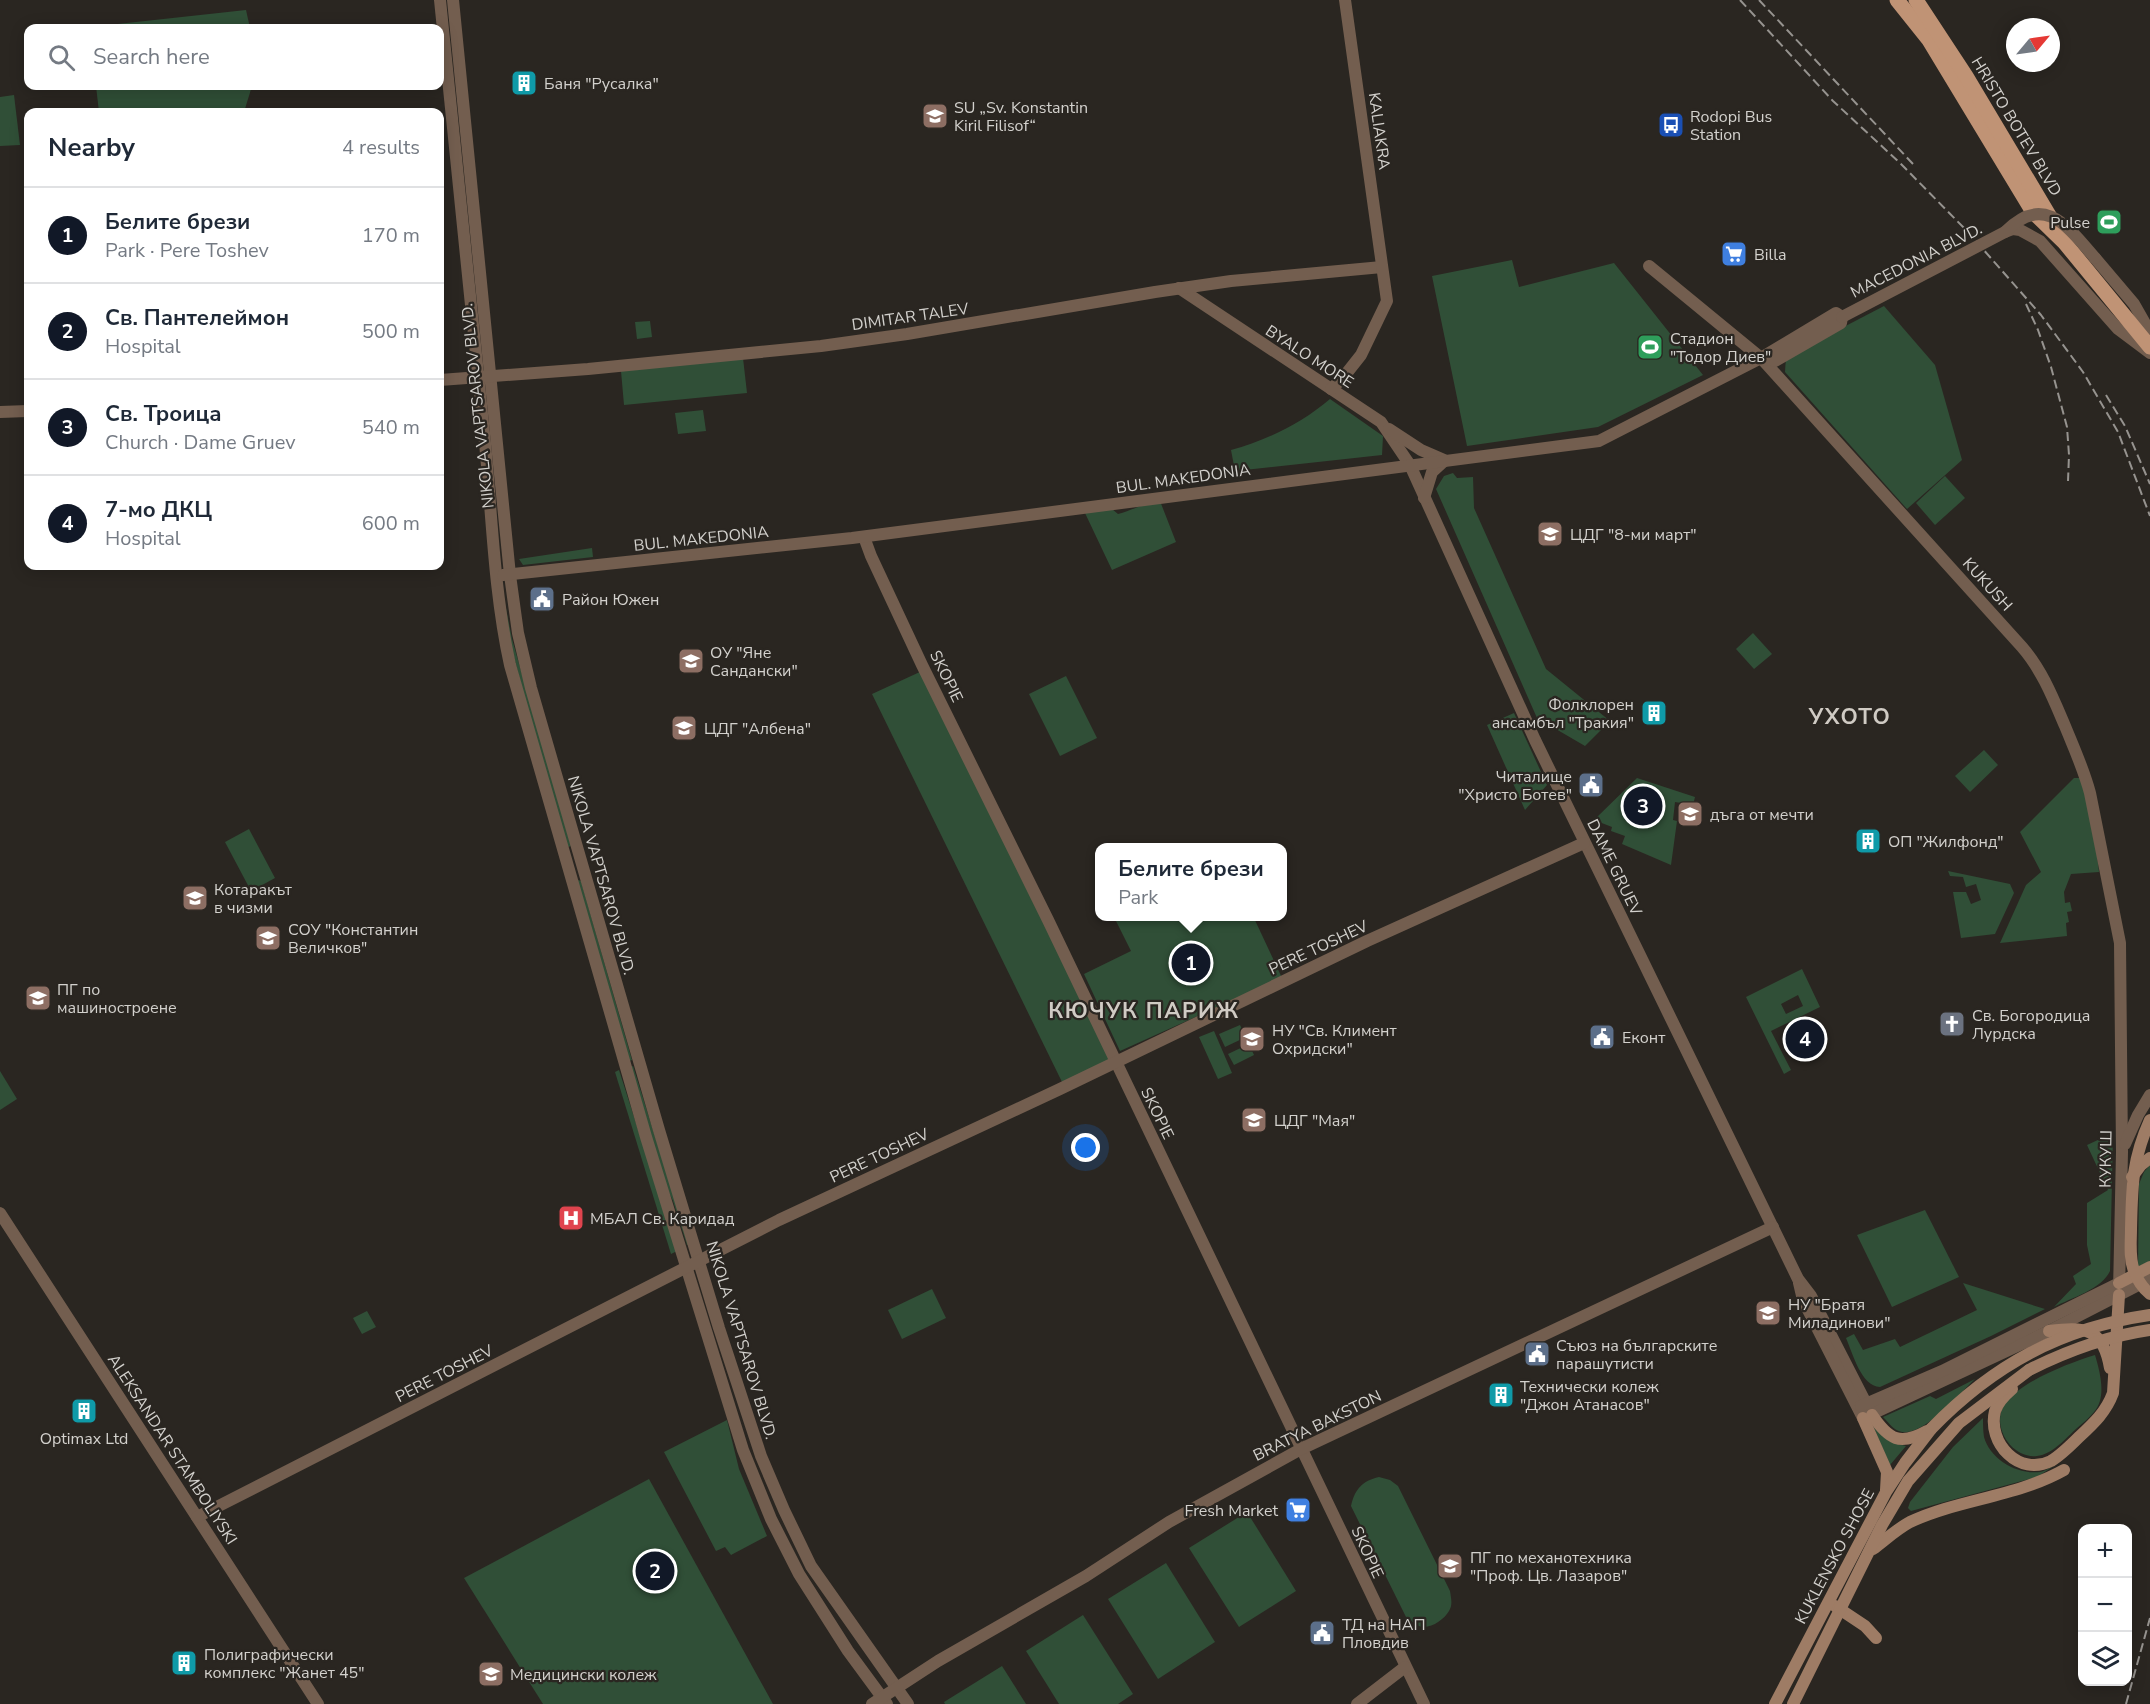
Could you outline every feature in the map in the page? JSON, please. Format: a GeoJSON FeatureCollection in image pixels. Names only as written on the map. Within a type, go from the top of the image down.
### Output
{"type":"FeatureCollection","features":[{"type":"Feature","properties":{"kind":"main road"},"geometry":{"type":"LineString","coordinates":[[1897,0],[1929,40],[2033,212],[2064,242]]}},
{"type":"Feature","properties":{"kind":"main road","name":"HRISTO BOTEV BLVD"},"geometry":{"type":"LineString","coordinates":[[1920,2],[2043,203],[2064,242],[2150,347]]}},
{"type":"Feature","properties":{"kind":"main road"},"geometry":{"type":"LineString","coordinates":[[2150,1120],[2142,1137],[2132,1178],[2131,1255],[2133,1269],[2150,1294]]}},
{"type":"Feature","properties":{"kind":"main road"},"geometry":{"type":"LineString","coordinates":[[2132,1178],[2140,1165],[2150,1158]]}},
{"type":"Feature","properties":{"kind":"main road"},"geometry":{"type":"LineString","coordinates":[[2150,1267],[2119,1289],[2113,1393],[2105,1412],[2061,1454],[2050,1461],[2040,1464],[2024,1463],[2008,1456],[1994,1432],[1995,1411],[2004,1397],[2029,1370],[2090,1344],[2113,1337],[2150,1330]]}},
{"type":"Feature","properties":{"kind":"main road"},"geometry":{"type":"LineString","coordinates":[[1865,1411],[1887,1434],[1900,1440],[1914,1438],[1931,1429],[1970,1392],[2019,1358],[2073,1333],[2150,1315]]}},
{"type":"Feature","properties":{"kind":"main road"},"geometry":{"type":"LineString","coordinates":[[2049,1331],[2082,1329],[2095,1336],[2105,1350],[2109,1361],[2113,1393]]}},
{"type":"Feature","properties":{"kind":"main road","name":"KUKLENSKO SHOSE"},"geometry":{"type":"LineString","coordinates":[[1793,1704],[1869,1552],[1908,1480],[1970,1413],[2029,1370]]}},
{"type":"Feature","properties":{"kind":"main road"},"geometry":{"type":"LineString","coordinates":[[1865,1411],[1887,1472],[1886,1492]]}},
{"type":"Feature","properties":{"kind":"main road","name":"KUKLENSKO SHOSE"},"geometry":{"type":"LineString","coordinates":[[1775,1704],[1886,1492],[1905,1462],[1931,1429]]}},
{"type":"Feature","properties":{"kind":"main road"},"geometry":{"type":"LineString","coordinates":[[1869,1552],[1907,1523],[2032,1486],[2064,1470]]}},
{"type":"Feature","properties":{"kind":"main road"},"geometry":{"type":"LineString","coordinates":[[1828,1603],[1865,1626],[1876,1638]]}},
{"type":"Feature","properties":{"kind":"street","name":"NIKOLA VAPTSAROV BLVD."},"geometry":{"type":"LineString","coordinates":[[440,0],[442,24]]}},
{"type":"Feature","properties":{"kind":"street","name":"NIKOLA VAPTSAROV BLVD."},"geometry":{"type":"LineString","coordinates":[[453,0],[510,575],[518,633],[531,688],[659,1130],[719,1328],[762,1456],[784,1510],[817,1575],[908,1704]]}},
{"type":"Feature","properties":{"kind":"street","name":"KALIAKRA"},"geometry":{"type":"LineString","coordinates":[[1331,390],[1361,355],[1387,301],[1345,0]]}},
{"type":"Feature","properties":{"kind":"street","name":"NIKOLA VAPTSAROV BLVD."},"geometry":{"type":"LineString","coordinates":[[444,41],[496,576],[504,637],[515,683],[686,1269],[739,1439],[771,1519],[799,1574],[881,1702]]}},
{"type":"Feature","properties":{"kind":"street","name":"MACEDONIA BLVD."},"geometry":{"type":"LineString","coordinates":[[2006,232],[2016,221],[2038,214],[2052,217],[2065,224],[2134,304],[2150,332]]}},
{"type":"Feature","properties":{"kind":"street","name":"MACEDONIA BLVD."},"geometry":{"type":"LineString","coordinates":[[1842,317],[2006,232],[2020,230],[2034,236],[2118,329],[2150,353]]}},
{"type":"Feature","properties":{"kind":"street","name":"KUKUSH"},"geometry":{"type":"LineString","coordinates":[[1648,266],[1761,358],[2022,647],[2038,669],[2083,768],[2090,793],[2120,943],[2122,1022]]}},
{"type":"Feature","properties":{"kind":"street","name":"DIMITAR TALEV"},"geometry":{"type":"LineString","coordinates":[[444,380],[588,369],[844,343],[978,323],[1179,288],[1248,279],[1382,267]]}},
{"type":"Feature","properties":{"kind":"street","name":"BYALO MORE"},"geometry":{"type":"LineString","coordinates":[[1179,288],[1381,422],[1410,465]]}},
{"type":"Feature","properties":{"kind":"street","name":"BUL. MAKEDONIA"},"geometry":{"type":"LineString","coordinates":[[496,576],[864,537],[1599,441],[1761,358],[1836,313],[1842,317]]}},
{"type":"Feature","properties":{"kind":"street"},"geometry":{"type":"LineString","coordinates":[[0,412],[24,411]]}},
{"type":"Feature","properties":{"kind":"street"},"geometry":{"type":"LineString","coordinates":[[1381,422],[1411,444],[1445,460],[1432,472],[1424,498]]}},
{"type":"Feature","properties":{"kind":"street","name":"DAME GRUEV"},"geometry":{"type":"LineString","coordinates":[[1410,465],[1584,843],[1798,1279],[1811,1296],[1865,1411]]}},
{"type":"Feature","properties":{"kind":"street"},"geometry":{"type":"LineString","coordinates":[[871,556],[876,543],[883,534]]}},
{"type":"Feature","properties":{"kind":"street","name":"SKOPIE"},"geometry":{"type":"LineString","coordinates":[[864,537],[871,556],[1424,1704]]}},
{"type":"Feature","properties":{"kind":"street","name":"PERE TOSHEV"},"geometry":{"type":"LineString","coordinates":[[197,1517],[779,1220],[1378,936],[1584,843]]}},
{"type":"Feature","properties":{"kind":"street","name":"КУКУШ"},"geometry":{"type":"LineString","coordinates":[[2119,1289],[2122,1022]]}},
{"type":"Feature","properties":{"kind":"street"},"geometry":{"type":"LineString","coordinates":[[2122,1152],[2138,1115],[2150,1095]]}},
{"type":"Feature","properties":{"kind":"street","name":"ALEKSANDAR STAMBOLIYSKI"},"geometry":{"type":"LineString","coordinates":[[0,1213],[318,1704]]}},
{"type":"Feature","properties":{"kind":"street","name":"BRATYA BAKSTON"},"geometry":{"type":"LineString","coordinates":[[881,1702],[938,1661],[1086,1576],[1169,1522],[1301,1449],[1773,1227]]}},
{"type":"Feature","properties":{"kind":"street"},"geometry":{"type":"LineString","coordinates":[[1865,1411],[1942,1371],[2119,1289],[2150,1279]]}},
{"type":"Feature","properties":{"kind":"street"},"geometry":{"type":"LineString","coordinates":[[1865,1411],[2049,1331],[2119,1289]]}},
{"type":"Feature","properties":{"kind":"street"},"geometry":{"type":"LineString","coordinates":[[1358,1704],[1406,1667]]}},
{"type":"Feature","properties":{"kind":"green space"},"geometry":{"type":"Polygon","coordinates":[[[246,10],[249,24],[118,24],[246,10]]]}},
{"type":"Feature","properties":{"kind":"green space"},"geometry":{"type":"Polygon","coordinates":[[[96,90],[251,90],[245,108],[99,108],[96,90]]]}},
{"type":"Feature","properties":{"kind":"green space"},"geometry":{"type":"Polygon","coordinates":[[[14,95],[20,145],[0,146],[0,97],[14,95]]]}},
{"type":"Feature","properties":{"kind":"green space","name":"Стадион \"Тодор Диев\""},"geometry":{"type":"Polygon","coordinates":[[[1512,260],[1519,287],[1614,263],[1703,375],[1598,427],[1467,446],[1432,276],[1512,260]]]}},
{"type":"Feature","properties":{"kind":"green space"},"geometry":{"type":"Polygon","coordinates":[[[1884,306],[1935,365],[1962,460],[1907,509],[1785,372],[1786,357],[1884,306]]]}},
{"type":"Feature","properties":{"kind":"green space"},"geometry":{"type":"Polygon","coordinates":[[[650,321],[652,337],[637,339],[635,322],[650,321]]]}},
{"type":"Feature","properties":{"kind":"green space"},"geometry":{"type":"Polygon","coordinates":[[[743,358],[747,393],[624,405],[621,371],[743,358]]]}},
{"type":"Feature","properties":{"kind":"green space"},"geometry":{"type":"Polygon","coordinates":[[[1330,399],[1383,436],[1382,455],[1235,471],[1231,450],[1284,430],[1308,416],[1330,399]]]}},
{"type":"Feature","properties":{"kind":"green space"},"geometry":{"type":"Polygon","coordinates":[[[703,410],[706,431],[678,434],[675,413],[703,410]]]}},
{"type":"Feature","properties":{"kind":"green space"},"geometry":{"type":"Polygon","coordinates":[[[1453,473],[1457,478],[1473,477],[1474,508],[1546,669],[1610,721],[1585,746],[1537,718],[1436,489],[1444,476],[1453,473]]]}},
{"type":"Feature","properties":{"kind":"green space"},"geometry":{"type":"Polygon","coordinates":[[[1945,476],[1965,498],[1935,525],[1916,503],[1945,476]]]}},
{"type":"Feature","properties":{"kind":"green space"},"geometry":{"type":"Polygon","coordinates":[[[1160,501],[1176,542],[1112,570],[1085,513],[1112,509],[1118,514],[1160,501]]]}},
{"type":"Feature","properties":{"kind":"green space"},"geometry":{"type":"Polygon","coordinates":[[[592,548],[593,557],[523,565],[519,559],[592,548]]]}},
{"type":"Feature","properties":{"kind":"green space"},"geometry":{"type":"Polygon","coordinates":[[[505,603],[512,639],[571,846],[565,848],[508,635],[505,603]]]}},
{"type":"Feature","properties":{"kind":"green space"},"geometry":{"type":"Polygon","coordinates":[[[1753,633],[1772,654],[1754,669],[1736,649],[1753,633]]]}},
{"type":"Feature","properties":{"kind":"green space"},"geometry":{"type":"Polygon","coordinates":[[[922,671],[1111,1060],[1063,1084],[872,694],[922,671]]]}},
{"type":"Feature","properties":{"kind":"green space"},"geometry":{"type":"Polygon","coordinates":[[[1066,676],[1097,738],[1060,756],[1029,694],[1066,676]]]}},
{"type":"Feature","properties":{"kind":"green space"},"geometry":{"type":"Polygon","coordinates":[[[1514,713],[1547,785],[1525,810],[1487,725],[1514,713]]]}},
{"type":"Feature","properties":{"kind":"green space"},"geometry":{"type":"Polygon","coordinates":[[[1984,750],[1998,765],[1970,792],[1955,776],[1984,750]]]}},
{"type":"Feature","properties":{"kind":"green space"},"geometry":{"type":"Polygon","coordinates":[[[1637,778],[1695,797],[1693,805],[1675,802],[1673,820],[1677,821],[1671,865],[1622,844],[1625,836],[1611,831],[1612,827],[1594,820],[1637,778]],[[1644,790],[1633,796],[1635,799],[1630,802],[1635,811],[1640,809],[1648,825],[1659,819],[1651,803],[1656,801],[1652,791],[1646,793],[1644,790]]]}},
{"type":"Feature","properties":{"kind":"green space"},"geometry":{"type":"Polygon","coordinates":[[[2074,778],[2083,778],[2090,793],[2099,872],[2071,874],[2064,892],[2065,903],[2070,902],[2072,911],[2067,912],[2069,922],[2066,923],[2067,936],[2000,943],[2026,885],[2041,872],[2020,832],[2074,778]]]}},
{"type":"Feature","properties":{"kind":"green space"},"geometry":{"type":"Polygon","coordinates":[[[249,829],[275,878],[251,891],[225,842],[249,829]]]}},
{"type":"Feature","properties":{"kind":"green space"},"geometry":{"type":"Polygon","coordinates":[[[1948,871],[2010,884],[2014,893],[1995,934],[1961,938],[1953,892],[1966,892],[1971,904],[1981,900],[1976,884],[1966,887],[1963,877],[1950,876],[1948,871]]]}},
{"type":"Feature","properties":{"kind":"green space"},"geometry":{"type":"Polygon","coordinates":[[[578,880],[581,881],[632,1060],[626,1062],[576,883],[578,880]]]}},
{"type":"Feature","properties":{"kind":"green space"},"geometry":{"type":"Polygon","coordinates":[[[1116,921],[1255,921],[1282,978],[1120,1051],[1084,974],[1131,951],[1116,921]]]}},
{"type":"Feature","properties":{"kind":"green space"},"geometry":{"type":"Polygon","coordinates":[[[1802,969],[1820,1007],[1771,1031],[1791,1070],[1784,1074],[1746,997],[1802,969]],[[1798,995],[1781,1004],[1786,1014],[1803,1006],[1798,995]]]}},
{"type":"Feature","properties":{"kind":"green space"},"geometry":{"type":"Polygon","coordinates":[[[1240,1025],[1246,1037],[1225,1047],[1219,1034],[1240,1025]]]}},
{"type":"Feature","properties":{"kind":"green space"},"geometry":{"type":"Polygon","coordinates":[[[1214,1031],[1232,1073],[1218,1079],[1199,1037],[1214,1031]]]}},
{"type":"Feature","properties":{"kind":"green space"},"geometry":{"type":"Polygon","coordinates":[[[1249,1044],[1254,1055],[1234,1065],[1228,1054],[1249,1044]]]}},
{"type":"Feature","properties":{"kind":"green space"},"geometry":{"type":"Polygon","coordinates":[[[633,1066],[689,1245],[687,1245],[673,1201],[661,1176],[628,1068],[633,1066]]]}},
{"type":"Feature","properties":{"kind":"green space"},"geometry":{"type":"Polygon","coordinates":[[[619,1070],[677,1251],[671,1254],[615,1072],[619,1070]]]}},
{"type":"Feature","properties":{"kind":"green space"},"geometry":{"type":"Polygon","coordinates":[[[0,1071],[17,1099],[0,1110],[0,1071]]]}},
{"type":"Feature","properties":{"kind":"green space"},"geometry":{"type":"Polygon","coordinates":[[[2113,1133],[2110,1271],[2093,1288],[2054,1307],[2076,1284],[2073,1276],[2091,1264],[2087,1245],[2087,1203],[2108,1190],[2087,1145],[2113,1133]]]}},
{"type":"Feature","properties":{"kind":"green space"},"geometry":{"type":"Polygon","coordinates":[[[2150,1165],[2150,1261],[2138,1267],[2139,1184],[2150,1165]]]}},
{"type":"Feature","properties":{"kind":"green space"},"geometry":{"type":"Polygon","coordinates":[[[1925,1210],[1959,1277],[1892,1307],[1857,1235],[1925,1210]]]}},
{"type":"Feature","properties":{"kind":"green space"},"geometry":{"type":"Polygon","coordinates":[[[1963,1283],[2045,1309],[1880,1387],[1868,1381],[1858,1368],[1846,1338],[1854,1334],[1863,1350],[1895,1339],[1900,1347],[1977,1310],[1963,1283]]]}},
{"type":"Feature","properties":{"kind":"green space"},"geometry":{"type":"Polygon","coordinates":[[[932,1289],[946,1318],[902,1339],[888,1310],[932,1289]]]}},
{"type":"Feature","properties":{"kind":"green space"},"geometry":{"type":"Polygon","coordinates":[[[367,1311],[376,1327],[362,1334],[353,1318],[367,1311]]]}},
{"type":"Feature","properties":{"kind":"green space"},"geometry":{"type":"Polygon","coordinates":[[[2095,1355],[2101,1392],[2098,1406],[2092,1414],[2059,1445],[2043,1455],[2028,1456],[2012,1447],[2002,1432],[2000,1423],[2004,1405],[2011,1397],[2045,1374],[2095,1355]]]}},
{"type":"Feature","properties":{"kind":"green space"},"geometry":{"type":"Polygon","coordinates":[[[1975,1379],[1931,1421],[1921,1427],[1902,1432],[1896,1430],[1883,1417],[1930,1396],[1936,1399],[1975,1379]]]}},
{"type":"Feature","properties":{"kind":"green space"},"geometry":{"type":"Polygon","coordinates":[[[1983,1418],[1987,1445],[1998,1459],[2006,1464],[2031,1472],[2042,1471],[2057,1464],[2037,1477],[1911,1511],[1908,1508],[1910,1502],[1953,1447],[1983,1418]]]}},
{"type":"Feature","properties":{"kind":"green space"},"geometry":{"type":"Polygon","coordinates":[[[727,1420],[739,1469],[767,1536],[731,1555],[725,1547],[716,1551],[664,1452],[727,1420]]]}},
{"type":"Feature","properties":{"kind":"green space"},"geometry":{"type":"Polygon","coordinates":[[[1873,1426],[1888,1439],[1906,1446],[1890,1465],[1873,1426]]]}},
{"type":"Feature","properties":{"kind":"green space"},"geometry":{"type":"Polygon","coordinates":[[[1379,1477],[1390,1480],[1398,1486],[1450,1591],[1450,1609],[1447,1614],[1427,1627],[1419,1626],[1406,1617],[1351,1506],[1360,1487],[1379,1477]]]}},
{"type":"Feature","properties":{"kind":"green space"},"geometry":{"type":"Polygon","coordinates":[[[649,1479],[773,1704],[543,1704],[464,1578],[649,1479]]]}},
{"type":"Feature","properties":{"kind":"green space"},"geometry":{"type":"Polygon","coordinates":[[[1247,1512],[1296,1591],[1239,1627],[1189,1548],[1247,1512]]]}},
{"type":"Feature","properties":{"kind":"green space"},"geometry":{"type":"Polygon","coordinates":[[[1166,1563],[1215,1642],[1158,1679],[1108,1599],[1166,1563]]]}},
{"type":"Feature","properties":{"kind":"green space"},"geometry":{"type":"Polygon","coordinates":[[[1083,1615],[1133,1694],[1118,1704],[1059,1704],[1026,1651],[1083,1615]]]}},
{"type":"Feature","properties":{"kind":"green space"},"geometry":{"type":"Polygon","coordinates":[[[1002,1666],[1026,1704],[945,1704],[944,1702],[1002,1666]]]}},
{"type":"Feature","properties":{"kind":"railway"},"geometry":{"type":"LineString","coordinates":[[1740,0],[1833,101],[1901,164],[1967,231],[2041,315],[2083,372],[2118,432],[2150,516]]}},
{"type":"Feature","properties":{"kind":"railway"},"geometry":{"type":"LineString","coordinates":[[1759,0],[1913,164]]}},
{"type":"Feature","properties":{"kind":"railway"},"geometry":{"type":"LineString","coordinates":[[2026,304],[2051,367],[2067,427],[2068,481]]}},
{"type":"Feature","properties":{"kind":"railway"},"geometry":{"type":"LineString","coordinates":[[2106,395],[2125,426],[2150,484]]}},
{"type":"Feature","properties":{"kind":"railway"},"geometry":{"type":"LineString","coordinates":[[2126,1704],[2150,1618]]}},
{"type":"Feature","properties":{"kind":"place","name":"Баня \"Русалка\""},"geometry":{"type":"Point","coordinates":[524,83]}},
{"type":"Feature","properties":{"kind":"place","name":"SU „Sv. Konstantin Kiril Filisof“"},"geometry":{"type":"Point","coordinates":[935,116]}},
{"type":"Feature","properties":{"kind":"place","name":"Rodopi Bus Station"},"geometry":{"type":"Point","coordinates":[1671,125]}},
{"type":"Feature","properties":{"kind":"place","name":"Pulse"},"geometry":{"type":"Point","coordinates":[2109,222]}},
{"type":"Feature","properties":{"kind":"place","name":"Billa"},"geometry":{"type":"Point","coordinates":[1734,254]}},
{"type":"Feature","properties":{"kind":"place","name":"Стадион \"Тодор Диев\""},"geometry":{"type":"Point","coordinates":[1650,347]}},
{"type":"Feature","properties":{"kind":"place","name":"ЦДГ \"8-ми март\""},"geometry":{"type":"Point","coordinates":[1550,534]}},
{"type":"Feature","properties":{"kind":"place","name":"Район Южен"},"geometry":{"type":"Point","coordinates":[542,599]}},
{"type":"Feature","properties":{"kind":"place","name":"ОУ \"Яне Сандански\""},"geometry":{"type":"Point","coordinates":[691,661]}},
{"type":"Feature","properties":{"kind":"place","name":"Фолклорен ансамбъл \"Тракия\""},"geometry":{"type":"Point","coordinates":[1654,713]}},
{"type":"Feature","properties":{"kind":"place","name":"ЦДГ \"Албена\""},"geometry":{"type":"Point","coordinates":[684,728]}},
{"type":"Feature","properties":{"kind":"place","name":"Читалище \"Христо Ботев\""},"geometry":{"type":"Point","coordinates":[1591,785]}},
{"type":"Feature","properties":{"kind":"place","name":"Св. Троица"},"geometry":{"type":"Point","coordinates":[1643,806]}},
{"type":"Feature","properties":{"kind":"place","name":"дъга от мечти"},"geometry":{"type":"Point","coordinates":[1690,814]}},
{"type":"Feature","properties":{"kind":"place","name":"ОП \"Жилфонд\""},"geometry":{"type":"Point","coordinates":[1868,841]}},
{"type":"Feature","properties":{"kind":"place","name":"Котаракът в чизми"},"geometry":{"type":"Point","coordinates":[195,898]}},
{"type":"Feature","properties":{"kind":"place","name":"СОУ \"Константин Величков\""},"geometry":{"type":"Point","coordinates":[268,938]}},
{"type":"Feature","properties":{"kind":"place","name":"Белите брези"},"geometry":{"type":"Point","coordinates":[1191,963]}},
{"type":"Feature","properties":{"kind":"place","name":"ПГ по машиностроене"},"geometry":{"type":"Point","coordinates":[38,998]}},
{"type":"Feature","properties":{"kind":"place","name":"Св. Богородица Лурдска"},"geometry":{"type":"Point","coordinates":[1952,1024]}},
{"type":"Feature","properties":{"kind":"place","name":"Еконт"},"geometry":{"type":"Point","coordinates":[1602,1037]}},
{"type":"Feature","properties":{"kind":"place","name":"НУ \"Св. Климент Охридски\""},"geometry":{"type":"Point","coordinates":[1252,1039]}},
{"type":"Feature","properties":{"kind":"place","name":"7-мо ДКЦ"},"geometry":{"type":"Point","coordinates":[1805,1039]}},
{"type":"Feature","properties":{"kind":"place","name":"ЦДГ \"Мая\""},"geometry":{"type":"Point","coordinates":[1254,1120]}},
{"type":"Feature","properties":{"kind":"place","name":"МБАЛ Св. Каридад"},"geometry":{"type":"Point","coordinates":[571,1218]}},
{"type":"Feature","properties":{"kind":"place","name":"НУ \"Братя Миладинови\""},"geometry":{"type":"Point","coordinates":[1768,1313]}},
{"type":"Feature","properties":{"kind":"place","name":"Съюз на българските парашутисти"},"geometry":{"type":"Point","coordinates":[1537,1354]}},
{"type":"Feature","properties":{"kind":"place","name":"Технически колеж \"Джон Атанасов\""},"geometry":{"type":"Point","coordinates":[1501,1395]}},
{"type":"Feature","properties":{"kind":"place","name":"Optimax Ltd"},"geometry":{"type":"Point","coordinates":[84,1411]}},
{"type":"Feature","properties":{"kind":"place","name":"Fresh Market"},"geometry":{"type":"Point","coordinates":[1298,1510]}},
{"type":"Feature","properties":{"kind":"place","name":"ПГ по механотехника \"Проф. Цв. Лазаров\""},"geometry":{"type":"Point","coordinates":[1450,1566]}},
{"type":"Feature","properties":{"kind":"place","name":"Св. Пантелеймон"},"geometry":{"type":"Point","coordinates":[655,1571]}},
{"type":"Feature","properties":{"kind":"place","name":"ТД на НАП Пловдив"},"geometry":{"type":"Point","coordinates":[1322,1633]}},
{"type":"Feature","properties":{"kind":"place","name":"Полиграфически комплекс \"Жанет 45\""},"geometry":{"type":"Point","coordinates":[184,1663]}},
{"type":"Feature","properties":{"kind":"place","name":"Медицински колеж"},"geometry":{"type":"Point","coordinates":[491,1674]}},
{"type":"Feature","properties":{"kind":"district","name":"УХОТО"},"geometry":{"type":"Point","coordinates":[1850,716]}},
{"type":"Feature","properties":{"kind":"district","name":"КЮЧУК ПАРИЖ"},"geometry":{"type":"Point","coordinates":[1144,1010]}}]}
